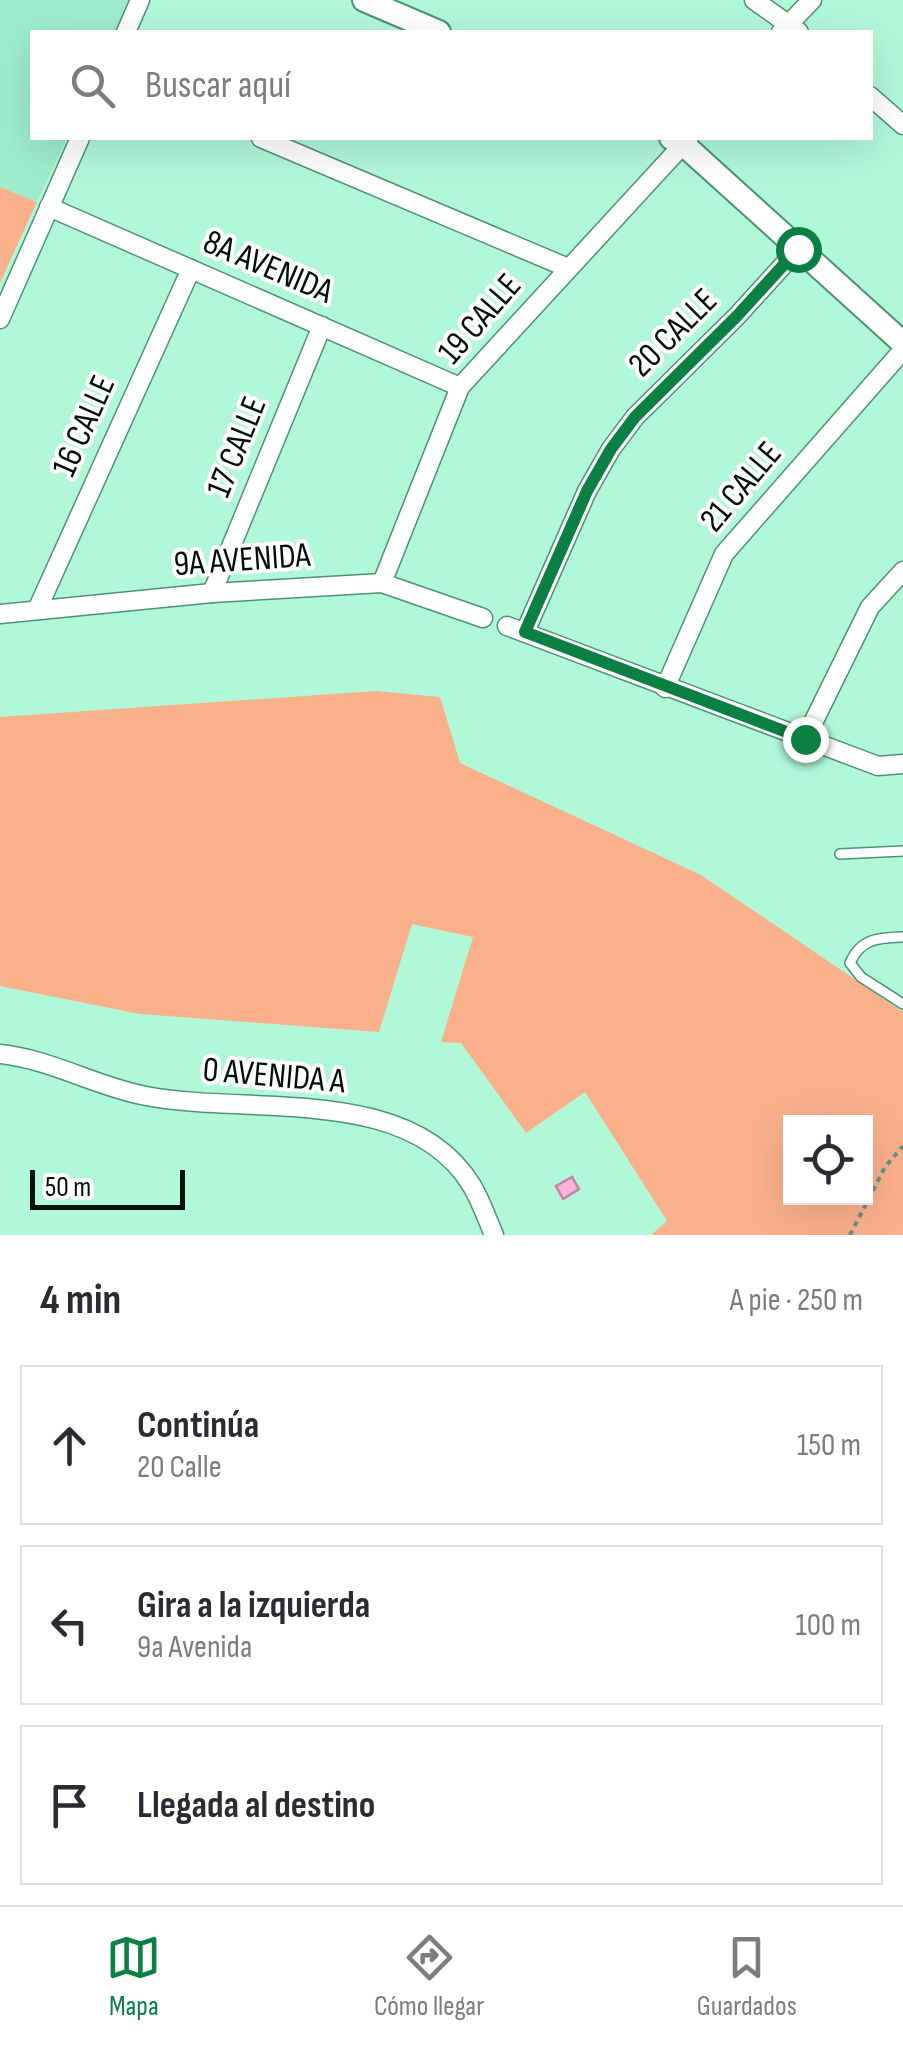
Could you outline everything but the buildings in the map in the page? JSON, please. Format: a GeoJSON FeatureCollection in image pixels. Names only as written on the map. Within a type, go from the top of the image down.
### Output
{"type":"FeatureCollection","features":[{"type":"Feature","properties":{"kind":"street"},"geometry":{"type":"LineString","coordinates":[[127,30],[140,0]]}},
{"type":"Feature","properties":{"kind":"street"},"geometry":{"type":"LineString","coordinates":[[364,0],[434,30]]}},
{"type":"Feature","properties":{"kind":"street"},"geometry":{"type":"LineString","coordinates":[[754,0],[790,29],[812,0]]}},
{"type":"Feature","properties":{"kind":"street"},"geometry":{"type":"LineString","coordinates":[[873,99],[903,125]]}},
{"type":"Feature","properties":{"kind":"street"},"geometry":{"type":"LineString","coordinates":[[0,319],[79,140]]}},
{"type":"Feature","properties":{"kind":"street"},"geometry":{"type":"LineString","coordinates":[[266,140],[568,268]]}},
{"type":"Feature","properties":{"kind":"street"},"geometry":{"type":"LineString","coordinates":[[681,140],[903,342]]}},
{"type":"Feature","properties":{"kind":"street","name":"19 CALLE"},"geometry":{"type":"LineString","coordinates":[[382,583],[460,387],[681,140]]}},
{"type":"Feature","properties":{"kind":"street","name":"8A AVENIDA"},"geometry":{"type":"LineString","coordinates":[[49,207],[460,387]]}},
{"type":"Feature","properties":{"kind":"street","name":"20 CALLE"},"geometry":{"type":"LineString","coordinates":[[666,688],[516,628],[611,449],[635,417],[798,249]]}},
{"type":"Feature","properties":{"kind":"street","name":"16 CALLE"},"geometry":{"type":"LineString","coordinates":[[37,610],[191,269]]}},
{"type":"Feature","properties":{"kind":"street","name":"17 CALLE"},"geometry":{"type":"LineString","coordinates":[[212,593],[322,326]]}},
{"type":"Feature","properties":{"kind":"street","name":"21 CALLE"},"geometry":{"type":"LineString","coordinates":[[666,688],[724,554],[903,350]]}},
{"type":"Feature","properties":{"kind":"street"},"geometry":{"type":"LineString","coordinates":[[805,739],[870,607],[903,571]]}},
{"type":"Feature","properties":{"kind":"street","name":"9A AVENIDA"},"geometry":{"type":"LineString","coordinates":[[0,614],[212,593],[382,583],[483,618]]}},
{"type":"Feature","properties":{"kind":"street"},"geometry":{"type":"LineString","coordinates":[[666,688],[878,766],[903,764]]}},
{"type":"Feature","properties":{"kind":"street","name":"0 AVENIDA A"},"geometry":{"type":"LineString","coordinates":[[0,1054],[143,1096],[387,1120],[421,1135],[450,1158],[472,1186],[494,1235]]}},
{"type":"Feature","properties":{"kind":"lane"},"geometry":{"type":"LineString","coordinates":[[840,854],[903,852]]}},
{"type":"Feature","properties":{"kind":"lane"},"geometry":{"type":"LineString","coordinates":[[903,937],[873,938],[856,949],[850,963],[861,978],[903,1004]]}},
{"type":"Feature","properties":{"kind":"path"},"geometry":{"type":"LineString","coordinates":[[850,1235],[885,1167],[903,1146]]}},
{"type":"Feature","properties":{"kind":"shaded area"},"geometry":{"type":"Polygon","coordinates":[[[0,0],[131,0],[117,30],[30,30],[30,140],[66,140],[37,202],[0,187],[0,0]]]}},
{"type":"Feature","properties":{"kind":"shaded area"},"geometry":{"type":"Polygon","coordinates":[[[0,187],[37,202],[0,283],[0,187]]]}},
{"type":"Feature","properties":{"kind":"shaded area"},"geometry":{"type":"Polygon","coordinates":[[[376,691],[440,697],[460,763],[701,875],[903,1012],[903,1235],[651,1235],[667,1221],[585,1092],[526,1133],[461,1043],[441,1042],[473,937],[412,924],[379,1032],[140,1014],[0,986],[0,717],[376,691]]]}},
{"type":"Feature","properties":{"kind":"route"},"geometry":{"type":"LineString","coordinates":[[798,249],[635,417],[611,449],[587,491],[525,632],[805,739]]}}]}
